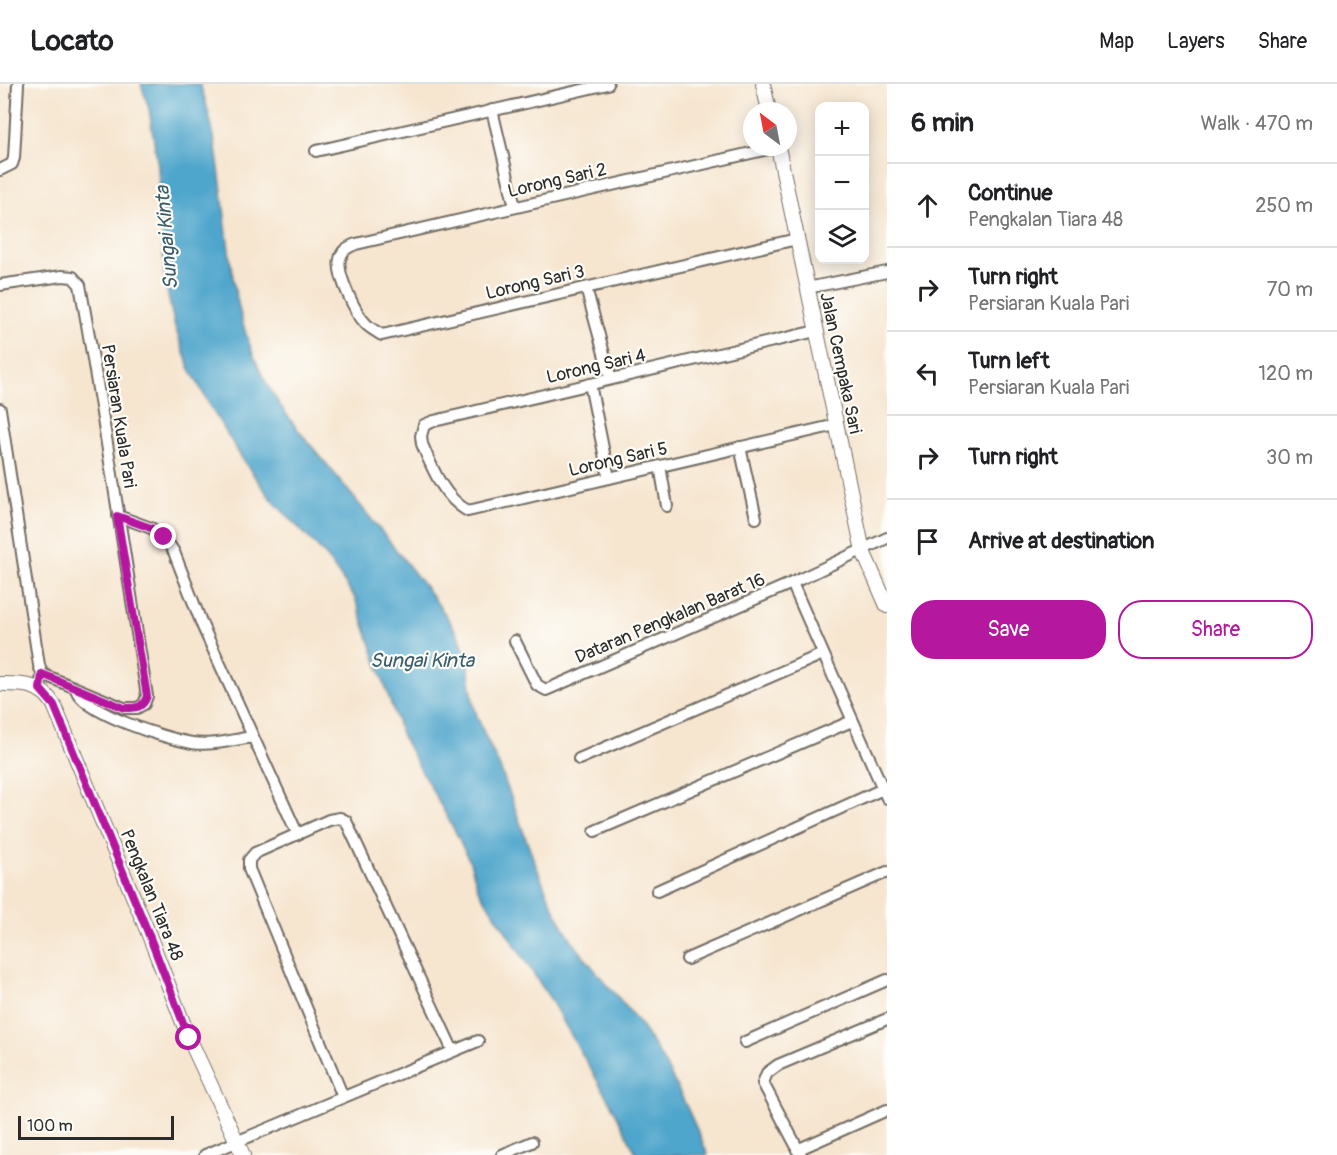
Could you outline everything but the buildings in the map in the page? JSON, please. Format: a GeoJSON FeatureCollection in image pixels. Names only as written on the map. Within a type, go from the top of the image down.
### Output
{"type":"FeatureCollection","features":[{"type":"Feature","properties":{"kind":"street"},"geometry":{"type":"LineString","coordinates":[[0,170],[12,164],[14,158],[18,84]]}},
{"type":"Feature","properties":{"kind":"street"},"geometry":{"type":"LineString","coordinates":[[316,151],[608,84]]}},
{"type":"Feature","properties":{"kind":"street"},"geometry":{"type":"LineString","coordinates":[[763,84],[767,102]]}},
{"type":"Feature","properties":{"kind":"street"},"geometry":{"type":"LineString","coordinates":[[492,110],[515,207]]}},
{"type":"Feature","properties":{"kind":"street","name":"Lorong Sari 2"},"geometry":{"type":"LineString","coordinates":[[346,248],[743,155]]}},
{"type":"Feature","properties":{"kind":"street","name":"Jalan Cempaka Sari"},"geometry":{"type":"LineString","coordinates":[[780,156],[862,551],[887,606]]}},
{"type":"Feature","properties":{"kind":"street","name":"Lorong Sari 3"},"geometry":{"type":"LineString","coordinates":[[346,248],[340,258],[339,270],[358,314],[368,326],[382,335],[797,239]]}},
{"type":"Feature","properties":{"kind":"street"},"geometry":{"type":"LineString","coordinates":[[807,288],[887,272]]}},
{"type":"Feature","properties":{"kind":"street","name":"Persiaran Kuala Pari"},"geometry":{"type":"LineString","coordinates":[[0,285],[62,276],[74,277],[80,285],[105,422],[117,516],[147,696],[144,704],[137,708],[124,708],[42,674]]}},
{"type":"Feature","properties":{"kind":"street"},"geometry":{"type":"LineString","coordinates":[[586,288],[611,379]]}},
{"type":"Feature","properties":{"kind":"street","name":"Lorong Sari 4"},"geometry":{"type":"LineString","coordinates":[[431,465],[421,436],[424,425],[434,421],[816,331]]}},
{"type":"Feature","properties":{"kind":"street"},"geometry":{"type":"LineString","coordinates":[[590,384],[609,478]]}},
{"type":"Feature","properties":{"kind":"street"},"geometry":{"type":"LineString","coordinates":[[0,409],[42,674],[40,689],[25,684],[0,684]]}},
{"type":"Feature","properties":{"kind":"street","name":"Lorong Sari 5"},"geometry":{"type":"LineString","coordinates":[[431,465],[458,506],[468,511],[836,424]]}},
{"type":"Feature","properties":{"kind":"street"},"geometry":{"type":"LineString","coordinates":[[740,447],[756,519]]}},
{"type":"Feature","properties":{"kind":"street"},"geometry":{"type":"LineString","coordinates":[[660,466],[667,506]]}},
{"type":"Feature","properties":{"kind":"street"},"geometry":{"type":"LineString","coordinates":[[117,516],[151,528],[164,537],[174,552],[202,627],[297,833]]}},
{"type":"Feature","properties":{"kind":"street","name":"Dataran Pengkalan Barat 16"},"geometry":{"type":"LineString","coordinates":[[515,641],[537,685],[546,690],[792,583],[887,538]]}},
{"type":"Feature","properties":{"kind":"street"},"geometry":{"type":"LineString","coordinates":[[657,891],[885,794],[792,583]]}},
{"type":"Feature","properties":{"kind":"street"},"geometry":{"type":"LineString","coordinates":[[579,759],[823,654]]}},
{"type":"Feature","properties":{"kind":"street"},"geometry":{"type":"LineString","coordinates":[[76,688],[78,695],[94,709],[150,731],[193,743],[216,743],[252,737]]}},
{"type":"Feature","properties":{"kind":"street","name":"Pengkalan Tiara 48"},"geometry":{"type":"LineString","coordinates":[[40,689],[54,705],[189,1038],[243,1155]]}},
{"type":"Feature","properties":{"kind":"street"},"geometry":{"type":"LineString","coordinates":[[595,831],[852,721]]}},
{"type":"Feature","properties":{"kind":"street"},"geometry":{"type":"LineString","coordinates":[[343,1097],[249,869],[249,860],[255,853],[297,833],[329,820],[340,818],[346,821],[453,1051]]}},
{"type":"Feature","properties":{"kind":"street"},"geometry":{"type":"LineString","coordinates":[[687,959],[887,872]]}},
{"type":"Feature","properties":{"kind":"street"},"geometry":{"type":"LineString","coordinates":[[745,1042],[887,980]]}},
{"type":"Feature","properties":{"kind":"street"},"geometry":{"type":"LineString","coordinates":[[887,1019],[778,1065],[767,1073],[763,1083],[799,1152],[887,1110]]}},
{"type":"Feature","properties":{"kind":"street"},"geometry":{"type":"LineString","coordinates":[[205,1155],[478,1041]]}},
{"type":"Feature","properties":{"kind":"street"},"geometry":{"type":"LineString","coordinates":[[502,1155],[532,1142]]}},
{"type":"Feature","properties":{"kind":"water","name":"Sungai Kinta"},"geometry":{"type":"Polygon","coordinates":[[[141,84],[200,84],[217,155],[237,299],[246,334],[259,368],[273,393],[306,440],[422,583],[458,635],[467,661],[477,715],[499,765],[551,902],[568,935],[641,1026],[661,1057],[708,1155],[637,1155],[613,1108],[549,997],[478,889],[470,862],[456,833],[402,736],[355,598],[326,556],[271,499],[245,463],[189,367],[175,327],[165,282],[158,167],[149,109],[141,84]]]}},
{"type":"Feature","properties":{"kind":"route"},"geometry":{"type":"LineString","coordinates":[[164,537],[151,528],[117,516],[147,696],[144,704],[137,708],[124,708],[42,674],[40,689],[54,705],[189,1038]]}}]}
